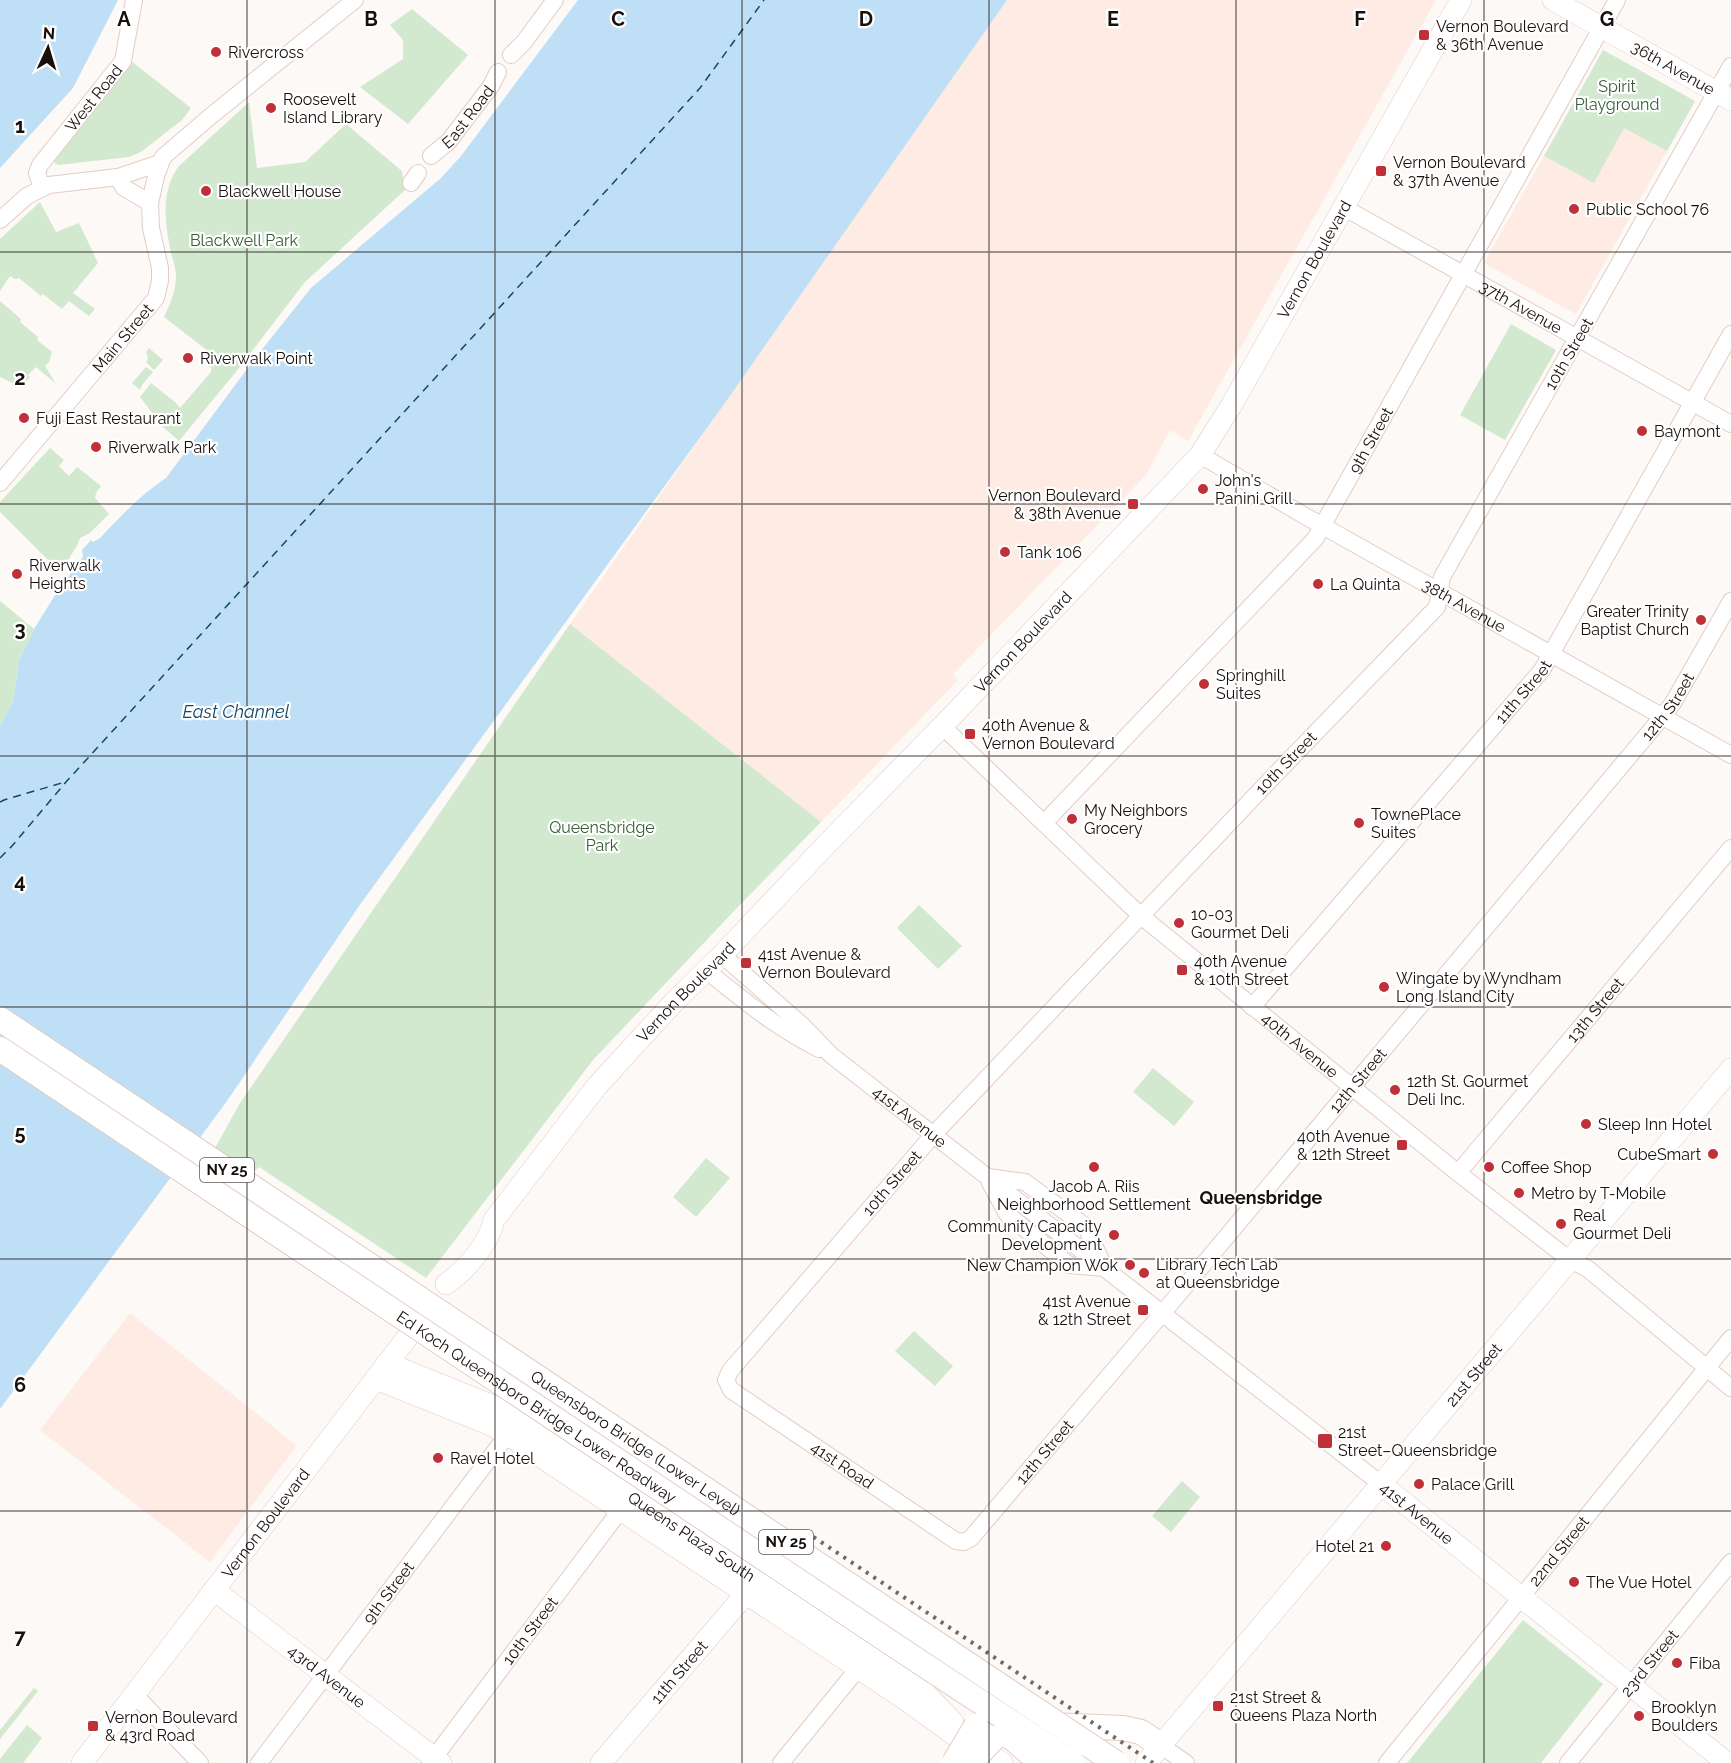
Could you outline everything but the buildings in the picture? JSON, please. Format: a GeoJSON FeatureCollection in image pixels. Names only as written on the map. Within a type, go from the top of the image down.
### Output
{"type":"FeatureCollection","features":[{"type":"Feature","properties":{"kind":"highway","name":"NY 25"},"geometry":{"type":"LineString","coordinates":[[0,1018],[452,1325]]}},
{"type":"Feature","properties":{"kind":"highway"},"geometry":{"type":"LineString","coordinates":[[0,1026],[452,1325],[1103,1763]]}},
{"type":"Feature","properties":{"kind":"highway"},"geometry":{"type":"LineString","coordinates":[[0,1042],[910,1653],[1041,1763]]}},
{"type":"Feature","properties":{"kind":"highway","name":"Ed Koch Queensboro Bridge Lower Roadway"},"geometry":{"type":"LineString","coordinates":[[0,1048],[1073,1763]]}},
{"type":"Feature","properties":{"kind":"highway","name":"Queensboro Bridge (Lower Level)"},"geometry":{"type":"LineString","coordinates":[[452,1325],[1116,1763]]}},
{"type":"Feature","properties":{"kind":"highway"},"geometry":{"type":"LineString","coordinates":[[751,1587],[766,1573],[781,1571],[793,1573],[809,1581],[965,1686],[975,1703],[979,1743]]}},
{"type":"Feature","properties":{"kind":"highway"},"geometry":{"type":"LineString","coordinates":[[946,1658],[1016,1717],[1081,1763]]}},
{"type":"Feature","properties":{"kind":"highway"},"geometry":{"type":"LineString","coordinates":[[954,1763],[1000,1730],[1018,1724],[1123,1728],[1141,1732],[1153,1754]]}},
{"type":"Feature","properties":{"kind":"main road","name":"Vernon Boulevard"},"geometry":{"type":"LineString","coordinates":[[82,1763],[446,1284],[461,1274],[491,1233],[495,1220],[597,1086],[674,1002],[722,956],[1200,455],[1231,406],[1461,0]]}},
{"type":"Feature","properties":{"kind":"main road","name":"36th Avenue"},"geometry":{"type":"LineString","coordinates":[[1553,0],[1724,96]]}},
{"type":"Feature","properties":{"kind":"main road","name":"21st Street"},"geometry":{"type":"LineString","coordinates":[[1153,1754],[1731,1069]]}},
{"type":"Feature","properties":{"kind":"main road","name":"Queens Plaza South"},"geometry":{"type":"LineString","coordinates":[[382,1371],[491,1425],[513,1428],[864,1661],[922,1690],[1002,1763]]}},
{"type":"Feature","properties":{"kind":"main road","name":"41st Avenue"},"geometry":{"type":"LineString","coordinates":[[1381,1484],[1727,1763]]}},
{"type":"Feature","properties":{"kind":"main road","name":"11th Street"},"geometry":{"type":"LineString","coordinates":[[602,1763],[751,1587]]}},
{"type":"Feature","properties":{"kind":"main road","name":"43rd Avenue"},"geometry":{"type":"LineString","coordinates":[[214,1590],[435,1761]]}},
{"type":"Feature","properties":{"kind":"street","name":"West Road"},"geometry":{"type":"LineString","coordinates":[[42,188],[37,173],[40,165],[123,62],[134,0]]}},
{"type":"Feature","properties":{"kind":"street","name":"Main Street"},"geometry":{"type":"LineString","coordinates":[[0,483],[153,302],[158,291],[160,268],[152,228],[150,203],[163,157],[198,126],[355,0]]}},
{"type":"Feature","properties":{"kind":"street"},"geometry":{"type":"LineString","coordinates":[[511,55],[524,42],[555,0]]}},
{"type":"Feature","properties":{"kind":"street","name":"9th Street"},"geometry":{"type":"LineString","coordinates":[[1044,823],[1315,539],[1617,0]]}},
{"type":"Feature","properties":{"kind":"street","name":"10th Street"},"geometry":{"type":"LineString","coordinates":[[726,1380],[729,1371],[933,1135],[1437,607],[1442,577],[1578,338],[1724,96],[1731,66]]}},
{"type":"Feature","properties":{"kind":"street","name":"East Road"},"geometry":{"type":"LineString","coordinates":[[431,156],[449,141],[491,86],[498,72]]}},
{"type":"Feature","properties":{"kind":"street","name":"Main Street"},"geometry":{"type":"LineString","coordinates":[[118,177],[160,163]]}},
{"type":"Feature","properties":{"kind":"street"},"geometry":{"type":"LineString","coordinates":[[0,220],[20,201],[42,188],[57,183],[118,177],[123,187],[150,203]]}},
{"type":"Feature","properties":{"kind":"street","name":"37th Avenue"},"geometry":{"type":"LineString","coordinates":[[1343,207],[1731,424]]}},
{"type":"Feature","properties":{"kind":"street","name":"11th Street"},"geometry":{"type":"LineString","coordinates":[[1252,1007],[1542,670],[1731,334]]}},
{"type":"Feature","properties":{"kind":"street","name":"38th Avenue"},"geometry":{"type":"LineString","coordinates":[[1200,455],[1322,526],[1731,754]]}},
{"type":"Feature","properties":{"kind":"street","name":"12th Street"},"geometry":{"type":"LineString","coordinates":[[964,1542],[971,1538],[1162,1313],[1663,716],[1673,703],[1731,601]]}},
{"type":"Feature","properties":{"kind":"street","name":"40th Avenue"},"geometry":{"type":"LineString","coordinates":[[942,726],[1142,916],[1458,1173],[1570,1260],[1588,1269],[1731,1389]]}},
{"type":"Feature","properties":{"kind":"street","name":"13th Street"},"geometry":{"type":"LineString","coordinates":[[1458,1173],[1731,848]]}},
{"type":"Feature","properties":{"kind":"street","name":"41st Avenue"},"geometry":{"type":"LineString","coordinates":[[722,956],[803,1026],[831,1054],[1381,1484]]}},
{"type":"Feature","properties":{"kind":"street","name":"41st Avenue"},"geometry":{"type":"LineString","coordinates":[[707,971],[750,1006],[795,1037],[831,1054]]}},
{"type":"Feature","properties":{"kind":"street","name":"22nd Street"},"geometry":{"type":"LineString","coordinates":[[1387,1763],[1731,1338]]}},
{"type":"Feature","properties":{"kind":"street","name":"41st Road"},"geometry":{"type":"LineString","coordinates":[[726,1380],[730,1390],[956,1541],[964,1542]]}},
{"type":"Feature","properties":{"kind":"street","name":"9th Street"},"geometry":{"type":"LineString","coordinates":[[258,1763],[513,1428]]}},
{"type":"Feature","properties":{"kind":"street","name":"10th Street"},"geometry":{"type":"LineString","coordinates":[[435,1761],[626,1503]]}},
{"type":"Feature","properties":{"kind":"street","name":"23rd Street"},"geometry":{"type":"LineString","coordinates":[[1568,1763],[1731,1562]]}},
{"type":"Feature","properties":{"kind":"street"},"geometry":{"type":"LineString","coordinates":[[781,1763],[864,1661]]}},
{"type":"Feature","properties":{"kind":"street"},"geometry":{"type":"LineString","coordinates":[[134,1695],[200,1763]]}},
{"type":"Feature","properties":{"kind":"street"},"geometry":{"type":"LineString","coordinates":[[961,1763],[979,1743]]}},
{"type":"Feature","properties":{"kind":"street"},"geometry":{"type":"LineString","coordinates":[[1153,1754],[1186,1763]]}},
{"type":"Feature","properties":{"kind":"shaded area"},"geometry":{"type":"Polygon","coordinates":[[[1007,0],[1436,0],[1188,441],[1170,430],[1146,475],[953,674],[958,680],[821,822],[570,624],[1007,0]]]}},
{"type":"Feature","properties":{"kind":"shaded area","name":"Public School 76"},"geometry":{"type":"Polygon","coordinates":[[[1603,50],[1695,101],[1576,314],[1484,263],[1603,50]]]}},
{"type":"Feature","properties":{"kind":"shaded area"},"geometry":{"type":"Polygon","coordinates":[[[130,1313],[296,1445],[210,1562],[40,1430],[130,1313]]]}},
{"type":"Feature","properties":{"kind":"green space"},"geometry":{"type":"Polygon","coordinates":[[[412,9],[468,55],[408,124],[360,87],[403,59],[403,40],[390,25],[412,9]]]}},
{"type":"Feature","properties":{"kind":"green space","name":"Spirit Playground"},"geometry":{"type":"Polygon","coordinates":[[[1603,50],[1695,101],[1667,151],[1624,128],[1594,183],[1544,156],[1603,50]]]}},
{"type":"Feature","properties":{"kind":"green space"},"geometry":{"type":"Polygon","coordinates":[[[131,61],[191,108],[182,120],[141,152],[129,157],[58,165],[54,162],[55,158],[131,61]]]}},
{"type":"Feature","properties":{"kind":"green space","name":"Blackwell Park"},"geometry":{"type":"Polygon","coordinates":[[[249,102],[257,168],[305,162],[346,124],[402,171],[405,190],[305,282],[179,441],[162,426],[140,397],[151,383],[180,408],[211,372],[209,366],[215,359],[213,355],[164,317],[176,282],[166,220],[168,188],[178,167],[249,102]]]}},
{"type":"Feature","properties":{"kind":"green space"},"geometry":{"type":"Polygon","coordinates":[[[40,202],[56,232],[79,223],[98,263],[73,293],[95,309],[89,316],[69,301],[62,309],[19,278],[15,279],[10,276],[0,291],[0,239],[40,202]]]}},
{"type":"Feature","properties":{"kind":"green space"},"geometry":{"type":"Polygon","coordinates":[[[0,301],[21,319],[20,322],[38,337],[37,340],[52,352],[45,366],[56,384],[36,367],[28,375],[30,377],[22,388],[0,377],[0,301]]]}},
{"type":"Feature","properties":{"kind":"green space"},"geometry":{"type":"Polygon","coordinates":[[[1511,324],[1556,350],[1505,440],[1460,415],[1511,324]]]}},
{"type":"Feature","properties":{"kind":"green space"},"geometry":{"type":"Polygon","coordinates":[[[149,348],[163,360],[154,370],[146,362],[148,358],[146,352],[149,348]]]}},
{"type":"Feature","properties":{"kind":"green space"},"geometry":{"type":"Polygon","coordinates":[[[146,367],[153,372],[140,390],[132,383],[146,367]]]}},
{"type":"Feature","properties":{"kind":"green space"},"geometry":{"type":"Polygon","coordinates":[[[50,448],[64,460],[59,466],[69,476],[77,467],[101,486],[95,498],[109,514],[90,533],[80,538],[60,572],[0,512],[0,502],[50,448]]]}},
{"type":"Feature","properties":{"kind":"green space"},"geometry":{"type":"Polygon","coordinates":[[[0,601],[34,629],[19,661],[13,702],[0,726],[0,601]]]}},
{"type":"Feature","properties":{"kind":"green space","name":"Queensbridge Park"},"geometry":{"type":"Polygon","coordinates":[[[570,624],[821,822],[593,1060],[426,1278],[259,1167],[253,1172],[215,1148],[240,1103],[570,624]]]}},
{"type":"Feature","properties":{"kind":"green space"},"geometry":{"type":"Polygon","coordinates":[[[919,905],[962,946],[938,969],[897,928],[919,905]]]}},
{"type":"Feature","properties":{"kind":"green space"},"geometry":{"type":"Polygon","coordinates":[[[1153,1068],[1194,1102],[1174,1126],[1133,1092],[1153,1068]]]}},
{"type":"Feature","properties":{"kind":"green space"},"geometry":{"type":"Polygon","coordinates":[[[706,1158],[730,1178],[696,1217],[673,1197],[706,1158]]]}},
{"type":"Feature","properties":{"kind":"green space"},"geometry":{"type":"Polygon","coordinates":[[[914,1331],[953,1366],[935,1386],[895,1351],[914,1331]]]}},
{"type":"Feature","properties":{"kind":"green space"},"geometry":{"type":"Polygon","coordinates":[[[1182,1481],[1200,1497],[1171,1532],[1152,1516],[1182,1481]]]}},
{"type":"Feature","properties":{"kind":"green space"},"geometry":{"type":"Polygon","coordinates":[[[1523,1620],[1603,1684],[1541,1763],[1407,1763],[1523,1620]]]}},
{"type":"Feature","properties":{"kind":"green space"},"geometry":{"type":"Polygon","coordinates":[[[34,1688],[38,1691],[0,1739],[0,1730],[34,1688]]]}},
{"type":"Feature","properties":{"kind":"green space"},"geometry":{"type":"Polygon","coordinates":[[[27,1725],[42,1738],[23,1763],[0,1763],[0,1759],[27,1725]]]}},
{"type":"Feature","properties":{"kind":"water"},"geometry":{"type":"Polygon","coordinates":[[[0,0],[118,0],[73,88],[0,168],[0,0]]]}},
{"type":"Feature","properties":{"kind":"water","name":"East Channel"},"geometry":{"type":"Polygon","coordinates":[[[578,0],[1007,0],[720,410],[359,906],[227,1101],[0,1409],[0,726],[13,702],[19,661],[34,629],[57,592],[83,557],[82,550],[91,540],[93,542],[100,538],[139,499],[166,478],[256,357],[311,288],[441,178],[461,156],[578,0]]]}},
{"type":"Feature","properties":{"kind":"ferry route"},"geometry":{"type":"LineString","coordinates":[[0,858],[66,782],[700,88],[764,0]]}},
{"type":"Feature","properties":{"kind":"ferry route"},"geometry":{"type":"LineString","coordinates":[[0,802],[65,782]]}},
{"type":"Feature","properties":{"kind":"railway"},"geometry":{"type":"LineString","coordinates":[[806,1532],[1153,1763]]}},
{"type":"Feature","properties":{"kind":"place","name":"Vernon Boulevard & 36th Avenue"},"geometry":{"type":"Point","coordinates":[1424,35]}},
{"type":"Feature","properties":{"kind":"place","name":"Rivercross"},"geometry":{"type":"Point","coordinates":[216,52]}},
{"type":"Feature","properties":{"kind":"place","name":"Roosevelt Island Library"},"geometry":{"type":"Point","coordinates":[271,108]}},
{"type":"Feature","properties":{"kind":"place","name":"Vernon Boulevard & 37th Avenue"},"geometry":{"type":"Point","coordinates":[1381,171]}},
{"type":"Feature","properties":{"kind":"place","name":"Blackwell House"},"geometry":{"type":"Point","coordinates":[206,191]}},
{"type":"Feature","properties":{"kind":"place","name":"Public School 76"},"geometry":{"type":"Point","coordinates":[1574,209]}},
{"type":"Feature","properties":{"kind":"place","name":"Riverwalk Point"},"geometry":{"type":"Point","coordinates":[188,358]}},
{"type":"Feature","properties":{"kind":"place","name":"Fuji East Restaurant"},"geometry":{"type":"Point","coordinates":[24,418]}},
{"type":"Feature","properties":{"kind":"place","name":"Baymont"},"geometry":{"type":"Point","coordinates":[1642,431]}},
{"type":"Feature","properties":{"kind":"place","name":"Riverwalk Park"},"geometry":{"type":"Point","coordinates":[96,447]}},
{"type":"Feature","properties":{"kind":"place","name":"John's Panini Grill"},"geometry":{"type":"Point","coordinates":[1203,489]}},
{"type":"Feature","properties":{"kind":"place","name":"Vernon Boulevard & 38th Avenue"},"geometry":{"type":"Point","coordinates":[1133,504]}},
{"type":"Feature","properties":{"kind":"place","name":"Tank 106"},"geometry":{"type":"Point","coordinates":[1005,552]}},
{"type":"Feature","properties":{"kind":"place","name":"Riverwalk Heights"},"geometry":{"type":"Point","coordinates":[17,574]}},
{"type":"Feature","properties":{"kind":"place","name":"La Quinta"},"geometry":{"type":"Point","coordinates":[1318,584]}},
{"type":"Feature","properties":{"kind":"place","name":"Greater Trinity Baptist Church"},"geometry":{"type":"Point","coordinates":[1701,620]}},
{"type":"Feature","properties":{"kind":"place","name":"Springhill Suites"},"geometry":{"type":"Point","coordinates":[1204,684]}},
{"type":"Feature","properties":{"kind":"place","name":"40th Avenue & Vernon Boulevard"},"geometry":{"type":"Point","coordinates":[970,734]}},
{"type":"Feature","properties":{"kind":"place","name":"My Neighbors Grocery"},"geometry":{"type":"Point","coordinates":[1072,819]}},
{"type":"Feature","properties":{"kind":"place","name":"TownePlace Suites"},"geometry":{"type":"Point","coordinates":[1359,823]}},
{"type":"Feature","properties":{"kind":"place","name":"10-03 Gourmet Deli"},"geometry":{"type":"Point","coordinates":[1179,923]}},
{"type":"Feature","properties":{"kind":"place","name":"41st Avenue & Vernon Boulevard"},"geometry":{"type":"Point","coordinates":[746,963]}},
{"type":"Feature","properties":{"kind":"place","name":"40th Avenue & 10th Street"},"geometry":{"type":"Point","coordinates":[1182,970]}},
{"type":"Feature","properties":{"kind":"place","name":"Wingate by Wyndham Long Island City"},"geometry":{"type":"Point","coordinates":[1384,987]}},
{"type":"Feature","properties":{"kind":"place","name":"12th St. Gourmet Deli Inc."},"geometry":{"type":"Point","coordinates":[1395,1090]}},
{"type":"Feature","properties":{"kind":"place","name":"Sleep Inn Hotel"},"geometry":{"type":"Point","coordinates":[1586,1124]}},
{"type":"Feature","properties":{"kind":"place","name":"40th Avenue & 12th Street"},"geometry":{"type":"Point","coordinates":[1402,1145]}},
{"type":"Feature","properties":{"kind":"place","name":"CubeSmart"},"geometry":{"type":"Point","coordinates":[1713,1154]}},
{"type":"Feature","properties":{"kind":"place","name":"Jacob A. Riis Neighborhood Settlement"},"geometry":{"type":"Point","coordinates":[1094,1167]}},
{"type":"Feature","properties":{"kind":"place","name":"Coffee Shop"},"geometry":{"type":"Point","coordinates":[1489,1167]}},
{"type":"Feature","properties":{"kind":"place","name":"Metro by T-Mobile"},"geometry":{"type":"Point","coordinates":[1519,1193]}},
{"type":"Feature","properties":{"kind":"place","name":"Real Gourmet Deli"},"geometry":{"type":"Point","coordinates":[1561,1224]}},
{"type":"Feature","properties":{"kind":"place","name":"Community Capacity Development"},"geometry":{"type":"Point","coordinates":[1114,1235]}},
{"type":"Feature","properties":{"kind":"place","name":"New Champion Wok"},"geometry":{"type":"Point","coordinates":[1130,1265]}},
{"type":"Feature","properties":{"kind":"place","name":"Library Tech Lab at Queensbridge"},"geometry":{"type":"Point","coordinates":[1144,1273]}},
{"type":"Feature","properties":{"kind":"place","name":"41st Avenue & 12th Street"},"geometry":{"type":"Point","coordinates":[1143,1310]}},
{"type":"Feature","properties":{"kind":"place","name":"21st Street–Queensbridge"},"geometry":{"type":"Point","coordinates":[1325,1441]}},
{"type":"Feature","properties":{"kind":"place","name":"Ravel Hotel"},"geometry":{"type":"Point","coordinates":[438,1458]}},
{"type":"Feature","properties":{"kind":"place","name":"Palace Grill"},"geometry":{"type":"Point","coordinates":[1419,1484]}},
{"type":"Feature","properties":{"kind":"place","name":"Hotel 21"},"geometry":{"type":"Point","coordinates":[1386,1546]}},
{"type":"Feature","properties":{"kind":"place","name":"The Vue Hotel"},"geometry":{"type":"Point","coordinates":[1574,1582]}},
{"type":"Feature","properties":{"kind":"place","name":"Fiba"},"geometry":{"type":"Point","coordinates":[1677,1663]}},
{"type":"Feature","properties":{"kind":"place","name":"21st Street & Queens Plaza North"},"geometry":{"type":"Point","coordinates":[1218,1706]}},
{"type":"Feature","properties":{"kind":"place","name":"Brooklyn Boulders"},"geometry":{"type":"Point","coordinates":[1639,1716]}},
{"type":"Feature","properties":{"kind":"place","name":"Vernon Boulevard & 43rd Road"},"geometry":{"type":"Point","coordinates":[93,1726]}},
{"type":"Feature","properties":{"kind":"district","name":"Queensbridge"},"geometry":{"type":"Point","coordinates":[1261,1197]}}]}
